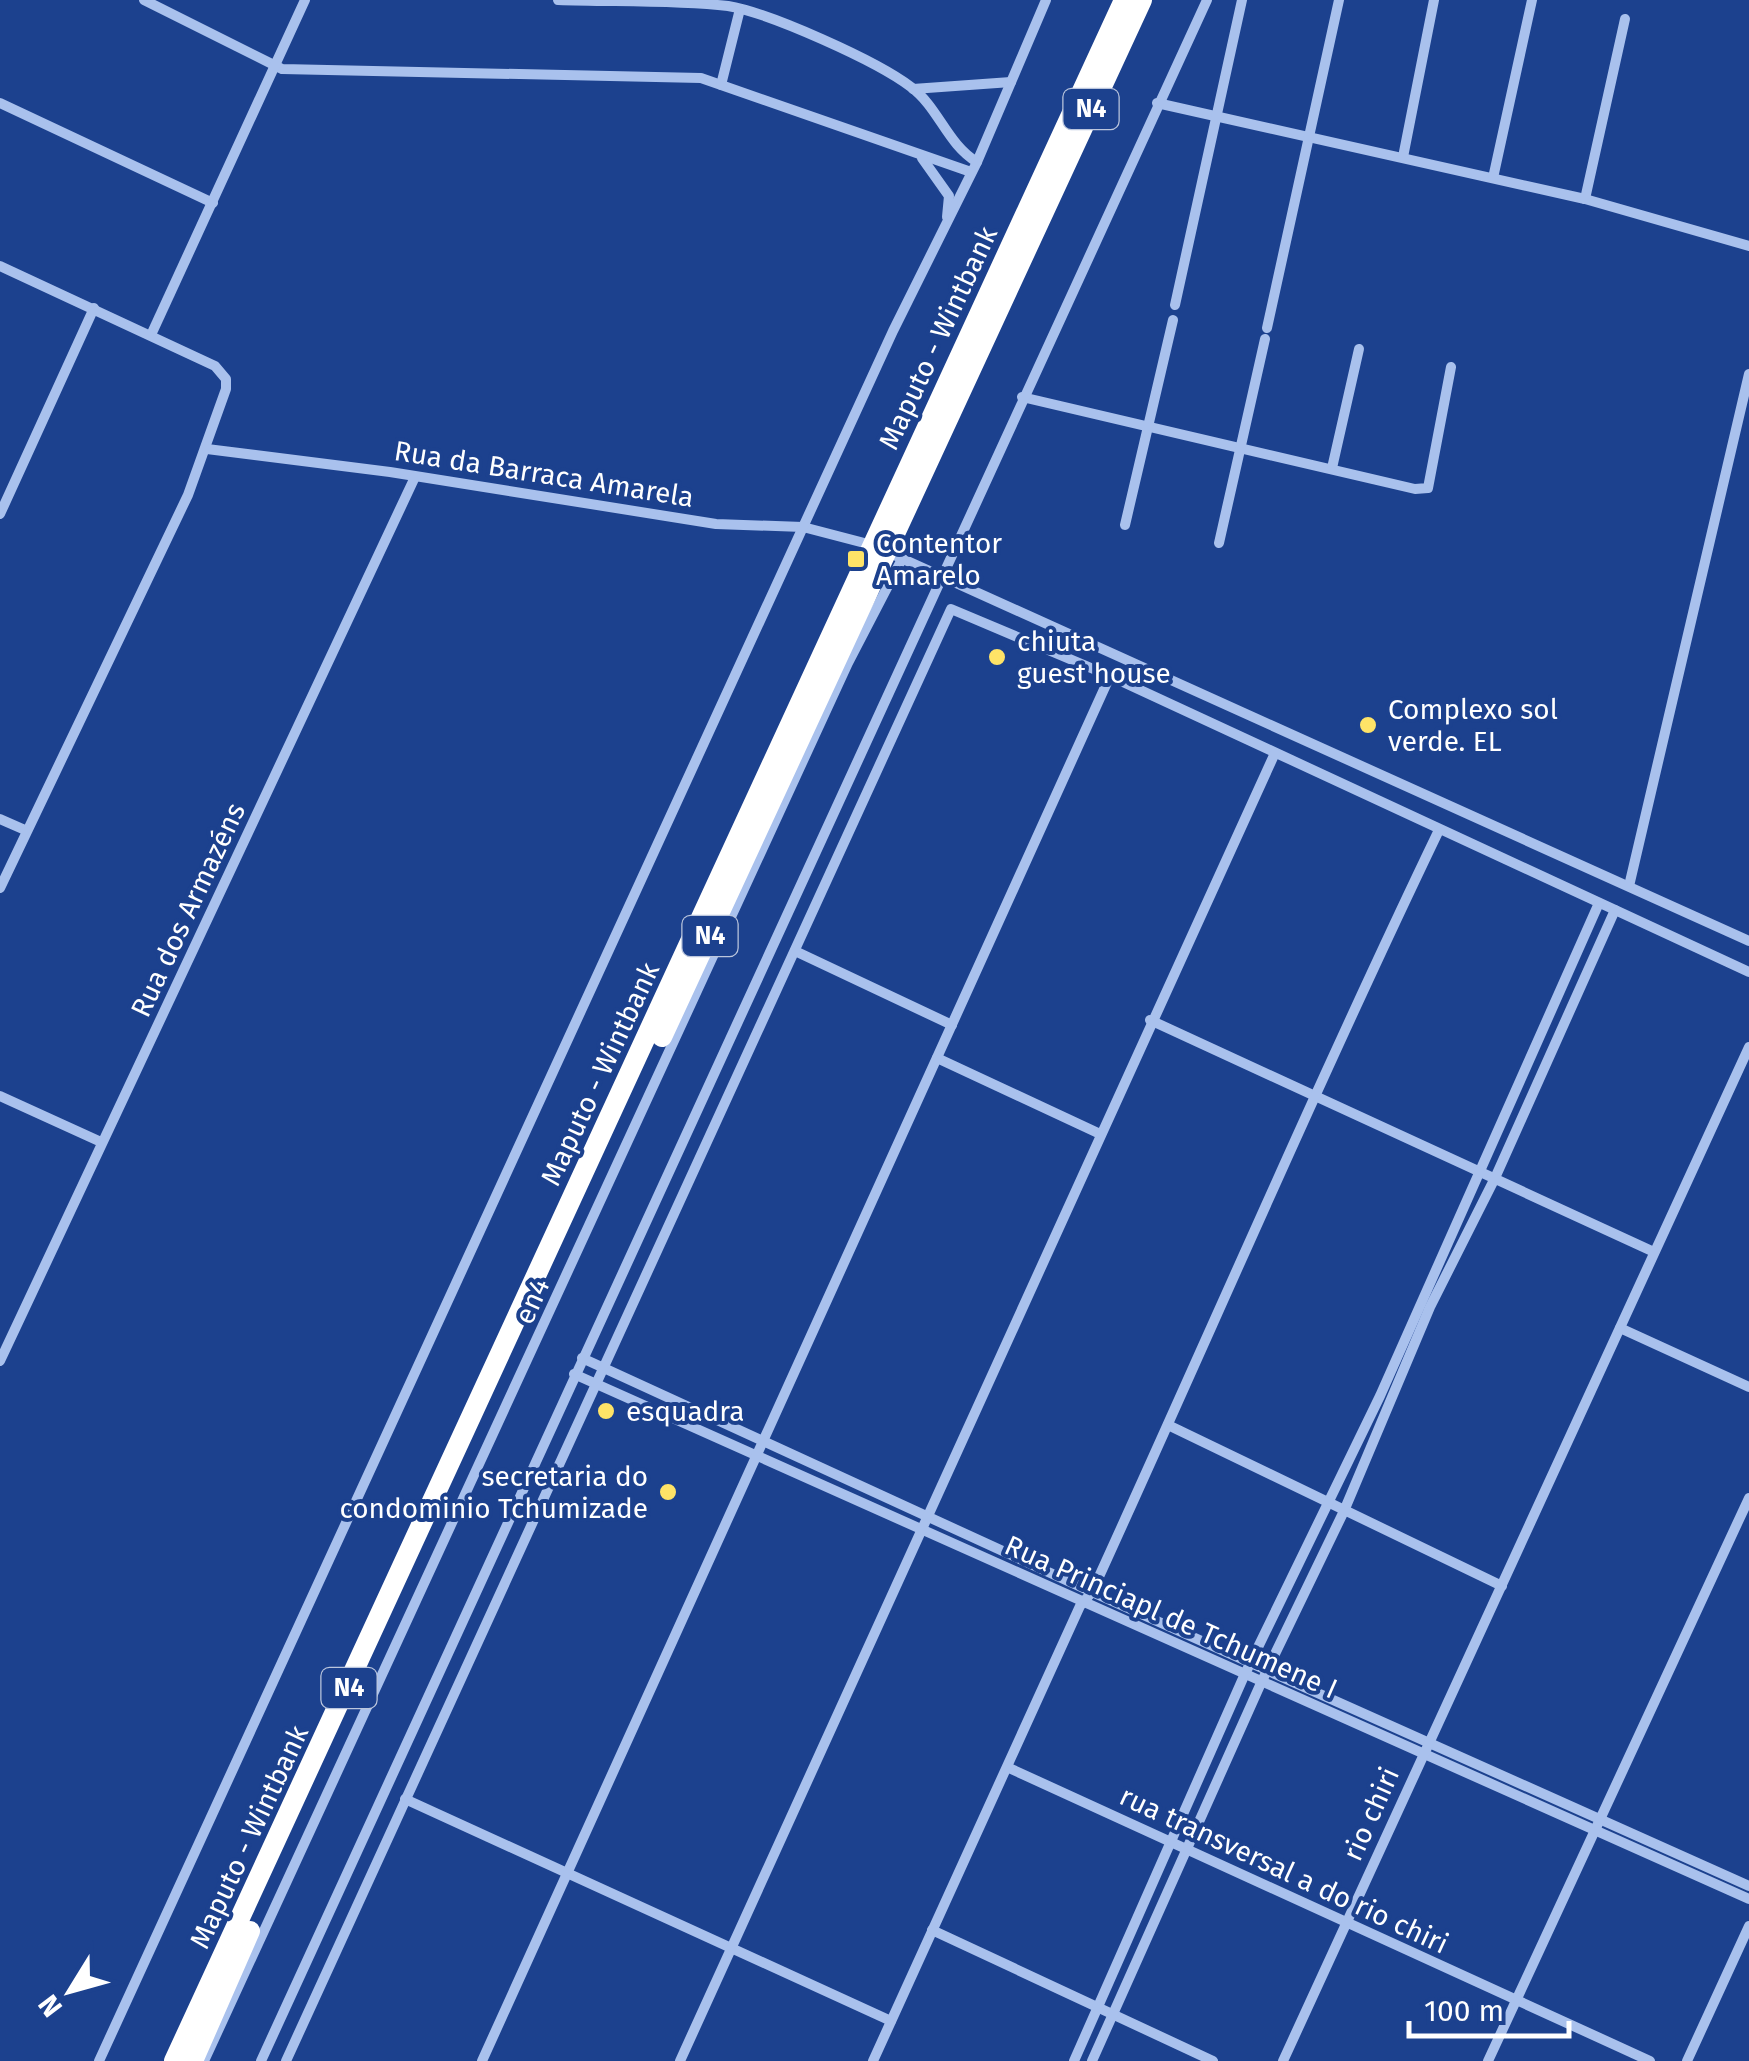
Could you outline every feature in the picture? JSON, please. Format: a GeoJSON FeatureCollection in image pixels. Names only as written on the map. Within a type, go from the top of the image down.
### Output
{"type":"FeatureCollection","features":[{"type":"Feature","properties":{"kind":"highway","name":"Maputo - Wintbank"},"geometry":{"type":"LineString","coordinates":[[174,2061],[887,552],[1124,0]]}},
{"type":"Feature","properties":{"kind":"highway","name":"Maputo - Wintbank"},"geometry":{"type":"LineString","coordinates":[[193,2061],[1142,0]]}},
{"type":"Feature","properties":{"kind":"street"},"geometry":{"type":"LineString","coordinates":[[144,0],[274,65],[333,72],[671,76],[722,86],[920,156],[974,167]]}},
{"type":"Feature","properties":{"kind":"street"},"geometry":{"type":"LineString","coordinates":[[151,336],[304,0]]}},
{"type":"Feature","properties":{"kind":"street"},"geometry":{"type":"LineString","coordinates":[[558,0],[669,1],[740,10],[835,48],[913,88],[930,103],[974,167]]}},
{"type":"Feature","properties":{"kind":"street"},"geometry":{"type":"LineString","coordinates":[[98,2061],[803,526],[974,167],[1046,0]]}},
{"type":"Feature","properties":{"kind":"street"},"geometry":{"type":"LineString","coordinates":[[261,2061],[1207,0]]}},
{"type":"Feature","properties":{"kind":"street"},"geometry":{"type":"LineString","coordinates":[[1175,304],[1242,0]]}},
{"type":"Feature","properties":{"kind":"street"},"geometry":{"type":"LineString","coordinates":[[1219,543],[1339,0]]}},
{"type":"Feature","properties":{"kind":"street"},"geometry":{"type":"LineString","coordinates":[[1402,157],[1434,0]]}},
{"type":"Feature","properties":{"kind":"street"},"geometry":{"type":"LineString","coordinates":[[1493,178],[1532,0]]}},
{"type":"Feature","properties":{"kind":"street"},"geometry":{"type":"LineString","coordinates":[[722,86],[740,10]]}},
{"type":"Feature","properties":{"kind":"street"},"geometry":{"type":"LineString","coordinates":[[1585,199],[1625,19]]}},
{"type":"Feature","properties":{"kind":"street"},"geometry":{"type":"LineString","coordinates":[[913,88],[1011,82]]}},
{"type":"Feature","properties":{"kind":"street"},"geometry":{"type":"LineString","coordinates":[[0,103],[214,203]]}},
{"type":"Feature","properties":{"kind":"street"},"geometry":{"type":"LineString","coordinates":[[1157,103],[1585,199],[1749,246]]}},
{"type":"Feature","properties":{"kind":"street"},"geometry":{"type":"LineString","coordinates":[[920,156],[949,196],[947,223]]}},
{"type":"Feature","properties":{"kind":"street"},"geometry":{"type":"LineString","coordinates":[[0,266],[215,366],[226,380],[206,449],[0,888]]}},
{"type":"Feature","properties":{"kind":"street"},"geometry":{"type":"LineString","coordinates":[[0,514],[94,308]]}},
{"type":"Feature","properties":{"kind":"street"},"geometry":{"type":"LineString","coordinates":[[1125,525],[1173,320]]}},
{"type":"Feature","properties":{"kind":"street"},"geometry":{"type":"LineString","coordinates":[[1332,468],[1359,349]]}},
{"type":"Feature","properties":{"kind":"street"},"geometry":{"type":"LineString","coordinates":[[1022,397],[1415,489],[1428,488],[1451,368]]}},
{"type":"Feature","properties":{"kind":"street"},"geometry":{"type":"LineString","coordinates":[[1629,886],[1749,374]]}},
{"type":"Feature","properties":{"kind":"street"},"geometry":{"type":"LineString","coordinates":[[1735,440],[1749,442]]}},
{"type":"Feature","properties":{"kind":"street","name":"Rua da Barraca Amarela"},"geometry":{"type":"LineString","coordinates":[[206,449],[716,524],[803,526],[887,552],[1749,942]]}},
{"type":"Feature","properties":{"kind":"street","name":"Rua dos Armazéns"},"geometry":{"type":"LineString","coordinates":[[0,1361],[415,477]]}},
{"type":"Feature","properties":{"kind":"street","name":"en4"},"geometry":{"type":"LineString","coordinates":[[204,2061],[848,663],[887,552]]}},
{"type":"Feature","properties":{"kind":"street"},"geometry":{"type":"LineString","coordinates":[[286,2061],[600,1367],[951,609],[1110,676],[1749,972]]}},
{"type":"Feature","properties":{"kind":"street"},"geometry":{"type":"LineString","coordinates":[[482,2061],[1110,676]]}},
{"type":"Feature","properties":{"kind":"street"},"geometry":{"type":"LineString","coordinates":[[680,2061],[1098,1133],[1274,754]]}},
{"type":"Feature","properties":{"kind":"street"},"geometry":{"type":"LineString","coordinates":[[0,820],[25,830]]}},
{"type":"Feature","properties":{"kind":"street"},"geometry":{"type":"LineString","coordinates":[[873,2061],[1168,1425],[1312,1096],[1439,830]]}},
{"type":"Feature","properties":{"kind":"street"},"geometry":{"type":"LineString","coordinates":[[1074,2061],[1244,1676],[1328,1504],[1600,903]]}},
{"type":"Feature","properties":{"kind":"street"},"geometry":{"type":"LineString","coordinates":[[1092,2061],[1261,1683],[1344,1511],[1430,1307],[1494,1178],[1615,910]]}},
{"type":"Feature","properties":{"kind":"street"},"geometry":{"type":"LineString","coordinates":[[795,951],[952,1025]]}},
{"type":"Feature","properties":{"kind":"street"},"geometry":{"type":"LineString","coordinates":[[1150,1020],[1654,1252]]}},
{"type":"Feature","properties":{"kind":"street","name":"rio chiri"},"geometry":{"type":"LineString","coordinates":[[1283,2061],[1749,1046]]}},
{"type":"Feature","properties":{"kind":"street"},"geometry":{"type":"LineString","coordinates":[[937,1058],[1098,1133]]}},
{"type":"Feature","properties":{"kind":"street"},"geometry":{"type":"LineString","coordinates":[[0,1096],[101,1142]]}},
{"type":"Feature","properties":{"kind":"street"},"geometry":{"type":"LineString","coordinates":[[1620,1328],[1749,1386]]}},
{"type":"Feature","properties":{"kind":"street","name":"Rua Princiapl de Tchumene I"},"geometry":{"type":"LineString","coordinates":[[582,1358],[921,1528],[1251,1662],[1428,1741],[1749,1899]]}},
{"type":"Feature","properties":{"kind":"street","name":"Rua Princiapl de Tchumene I"},"geometry":{"type":"LineString","coordinates":[[574,1374],[928,1514],[1244,1676],[1422,1755],[1598,1822],[1749,1886]]}},
{"type":"Feature","properties":{"kind":"street"},"geometry":{"type":"LineString","coordinates":[[1168,1425],[1502,1586]]}},
{"type":"Feature","properties":{"kind":"street"},"geometry":{"type":"LineString","coordinates":[[1488,2061],[1749,1498]]}},
{"type":"Feature","properties":{"kind":"street","name":"rua transversal a do rio chiri"},"geometry":{"type":"LineString","coordinates":[[1009,1768],[1650,2061]]}},
{"type":"Feature","properties":{"kind":"street"},"geometry":{"type":"LineString","coordinates":[[406,1799],[891,2021]]}},
{"type":"Feature","properties":{"kind":"street"},"geometry":{"type":"LineString","coordinates":[[1688,2061],[1749,1926]]}},
{"type":"Feature","properties":{"kind":"street"},"geometry":{"type":"LineString","coordinates":[[932,1930],[1213,2061]]}},
{"type":"Feature","properties":{"kind":"place","name":"Contentor Amarelo"},"geometry":{"type":"Point","coordinates":[856,559]}},
{"type":"Feature","properties":{"kind":"place","name":"chiuta guest house"},"geometry":{"type":"Point","coordinates":[997,657]}},
{"type":"Feature","properties":{"kind":"place","name":"Complexo sol verde. EL"},"geometry":{"type":"Point","coordinates":[1368,725]}},
{"type":"Feature","properties":{"kind":"place","name":"esquadra"},"geometry":{"type":"Point","coordinates":[606,1411]}},
{"type":"Feature","properties":{"kind":"place","name":"secretaria do condominio Tchumizade"},"geometry":{"type":"Point","coordinates":[668,1492]}}]}
